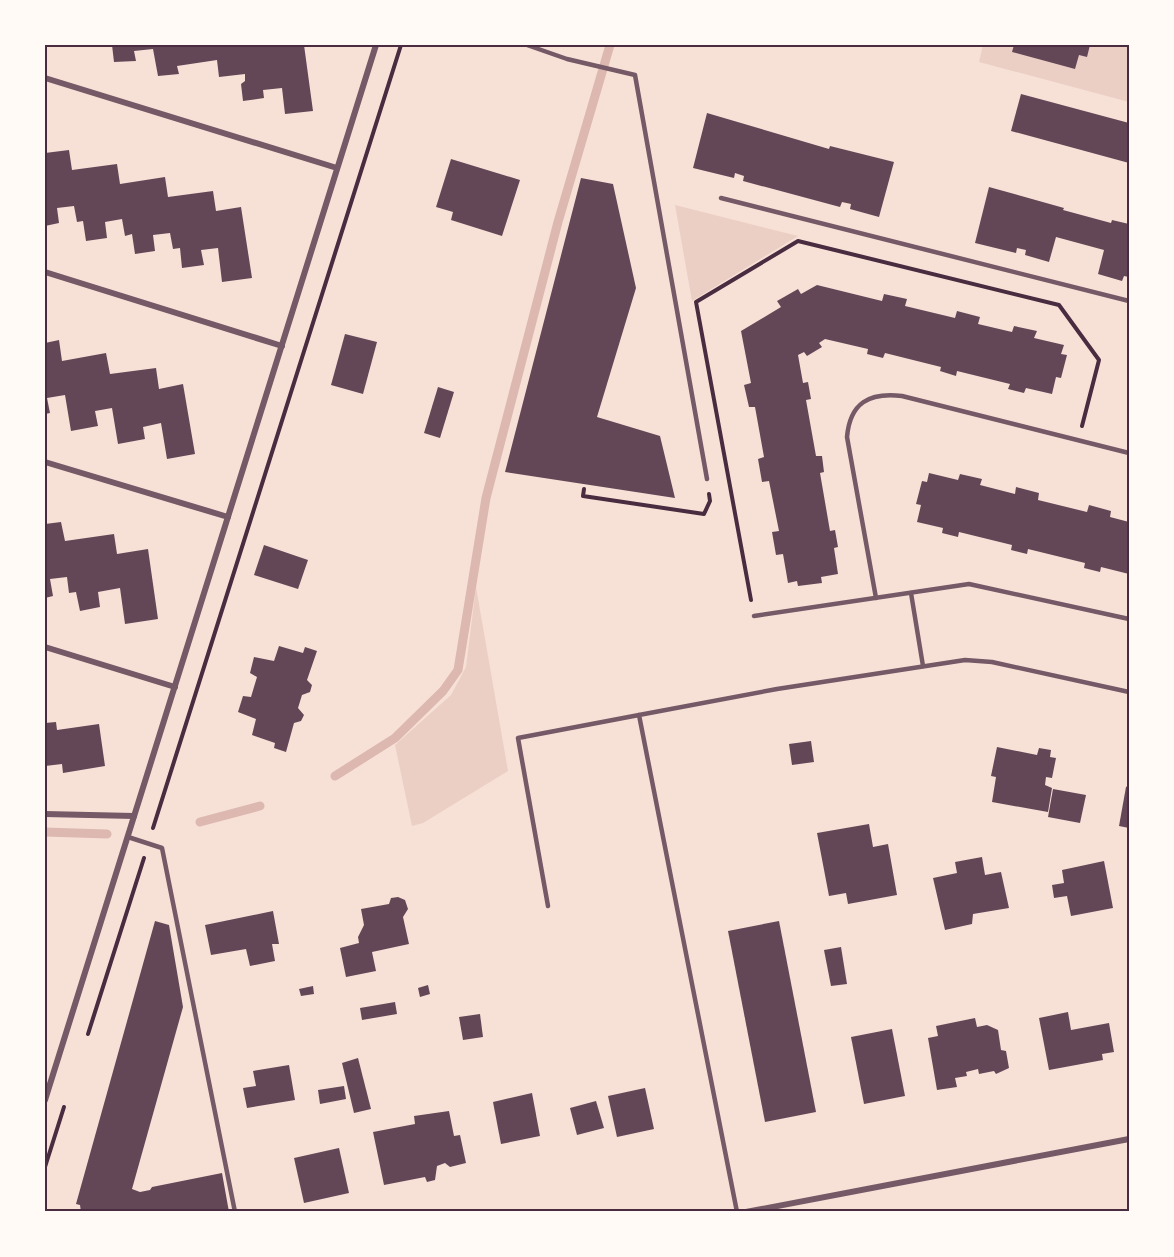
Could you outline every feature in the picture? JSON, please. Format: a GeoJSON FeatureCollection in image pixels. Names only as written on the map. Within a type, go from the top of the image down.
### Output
{"type":"FeatureCollection","features":[{"type":"Feature","properties":{"kind":"street"},"geometry":{"type":"LineString","coordinates":[[45,1100],[376,45]]}},
{"type":"Feature","properties":{"kind":"street"},"geometry":{"type":"LineString","coordinates":[[45,78],[337,168]]}},
{"type":"Feature","properties":{"kind":"street"},"geometry":{"type":"LineString","coordinates":[[45,272],[282,346]]}},
{"type":"Feature","properties":{"kind":"street"},"geometry":{"type":"LineString","coordinates":[[45,462],[228,517]]}},
{"type":"Feature","properties":{"kind":"street"},"geometry":{"type":"LineString","coordinates":[[45,647],[175,687]]}},
{"type":"Feature","properties":{"kind":"street"},"geometry":{"type":"LineString","coordinates":[[45,814],[134,816]]}},
{"type":"Feature","properties":{"kind":"street"},"geometry":{"type":"LineString","coordinates":[[746,1212],[1129,1139]]}},
{"type":"Feature","properties":{"kind":"lane"},"geometry":{"type":"LineString","coordinates":[[527,45],[634,75],[706,479]]}},
{"type":"Feature","properties":{"kind":"lane"},"geometry":{"type":"LineString","coordinates":[[721,198],[1129,301]]}},
{"type":"Feature","properties":{"kind":"lane"},"geometry":{"type":"LineString","coordinates":[[876,598],[847,437],[849,420],[854,410],[863,402],[888,394],[902,396],[1129,453]]}},
{"type":"Feature","properties":{"kind":"lane"},"geometry":{"type":"LineString","coordinates":[[754,616],[969,584],[1129,619]]}},
{"type":"Feature","properties":{"kind":"lane"},"geometry":{"type":"LineString","coordinates":[[911,593],[923,666]]}},
{"type":"Feature","properties":{"kind":"lane"},"geometry":{"type":"LineString","coordinates":[[548,906],[518,738],[777,689],[965,660],[993,662],[1129,692]]}},
{"type":"Feature","properties":{"kind":"lane"},"geometry":{"type":"LineString","coordinates":[[639,715],[737,1212]]}},
{"type":"Feature","properties":{"kind":"lane"},"geometry":{"type":"LineString","coordinates":[[128,837],[162,848],[236,1212]]}},
{"type":"Feature","properties":{"kind":"path"},"geometry":{"type":"LineString","coordinates":[[84,1045],[400,45]]}},
{"type":"Feature","properties":{"kind":"path"},"geometry":{"type":"LineString","coordinates":[[754,616],[696,302],[798,241],[1059,305],[1099,360],[1079,440]]}},
{"type":"Feature","properties":{"kind":"path"},"geometry":{"type":"LineString","coordinates":[[584,489],[583,496],[704,514],[710,501],[706,479],[728,475]]}},
{"type":"Feature","properties":{"kind":"path"},"geometry":{"type":"LineString","coordinates":[[45,1167],[66,1100]]}},
{"type":"Feature","properties":{"kind":"shaded area"},"geometry":{"type":"Polygon","coordinates":[[[983,45],[1129,45],[1129,102],[979,62],[983,45]]]}},
{"type":"Feature","properties":{"kind":"shaded area"},"geometry":{"type":"Polygon","coordinates":[[[675,205],[798,236],[692,301],[675,205]]]}},
{"type":"Feature","properties":{"kind":"shaded area"},"geometry":{"type":"Polygon","coordinates":[[[476,587],[508,771],[423,823],[412,826],[395,745],[451,695],[466,667],[476,587]]]}},
{"type":"Feature","properties":{"kind":"building"},"geometry":{"type":"Polygon","coordinates":[[[112,45],[304,45],[313,111],[285,114],[282,88],[263,90],[264,98],[243,101],[241,84],[245,81],[245,74],[219,77],[217,60],[177,66],[179,74],[158,76],[153,49],[134,51],[136,61],[114,62],[112,45]]]}},
{"type":"Feature","properties":{"kind":"building"},"geometry":{"type":"Polygon","coordinates":[[[1014,45],[1090,45],[1087,57],[1079,55],[1075,69],[1012,52],[1014,45]]]}},
{"type":"Feature","properties":{"kind":"building"},"geometry":{"type":"Polygon","coordinates":[[[1021,94],[1129,123],[1129,163],[1011,131],[1021,94]]]}},
{"type":"Feature","properties":{"kind":"building"},"geometry":{"type":"Polygon","coordinates":[[[707,113],[829,149],[830,146],[894,162],[879,217],[850,209],[851,204],[842,202],[840,207],[743,181],[744,176],[735,173],[734,178],[693,168],[707,113]]]}},
{"type":"Feature","properties":{"kind":"building"},"geometry":{"type":"Polygon","coordinates":[[[69,150],[72,170],[117,164],[120,184],[165,177],[168,197],[213,191],[216,211],[241,207],[252,278],[222,282],[218,248],[201,250],[204,265],[182,268],[180,248],[173,249],[170,233],[153,235],[155,251],[135,254],[132,234],[125,236],[122,219],[105,222],[107,238],[86,241],[83,221],[77,222],[74,206],[57,208],[59,223],[45,226],[45,153],[69,150]]]}},
{"type":"Feature","properties":{"kind":"building"},"geometry":{"type":"Polygon","coordinates":[[[451,159],[520,180],[502,236],[451,220],[453,212],[436,207],[451,159]]]}},
{"type":"Feature","properties":{"kind":"building"},"geometry":{"type":"Polygon","coordinates":[[[581,178],[613,184],[636,288],[597,417],[660,436],[675,498],[505,472],[581,178]]]}},
{"type":"Feature","properties":{"kind":"building"},"geometry":{"type":"Polygon","coordinates":[[[989,187],[1111,223],[1112,220],[1129,224],[1129,277],[1124,276],[1122,281],[1098,274],[1104,250],[1056,237],[1049,262],[1025,255],[1026,250],[1017,248],[1016,253],[975,243],[989,187]]]}},
{"type":"Feature","properties":{"kind":"building"},"geometry":{"type":"Polygon","coordinates":[[[817,285],[882,301],[884,294],[907,299],[905,306],[955,318],[957,311],[980,317],[978,324],[1012,332],[1014,326],[1037,331],[1034,338],[1064,345],[1061,354],[1067,355],[1061,378],[1056,377],[1052,394],[1026,388],[1024,393],[1008,389],[1010,384],[957,371],[956,376],[940,371],[941,367],[885,353],[883,358],[867,354],[868,349],[825,339],[819,343],[822,347],[807,356],[804,352],[798,355],[803,383],[808,382],[811,399],[806,400],[816,456],[822,456],[824,472],[820,473],[830,531],[835,530],[838,547],[834,548],[838,574],[821,577],[822,583],[798,586],[797,581],[788,583],[783,554],[776,555],[772,532],[779,531],[769,481],[762,482],[758,459],[764,457],[755,407],[749,407],[744,385],[751,383],[741,331],[781,307],[777,301],[798,289],[801,294],[817,285]]]}},
{"type":"Feature","properties":{"kind":"building"},"geometry":{"type":"Polygon","coordinates":[[[345,334],[377,342],[363,394],[331,385],[345,334]]]}},
{"type":"Feature","properties":{"kind":"building"},"geometry":{"type":"Polygon","coordinates":[[[59,340],[62,361],[106,353],[110,374],[156,368],[159,389],[183,384],[195,454],[167,459],[161,423],[143,427],[145,439],[118,444],[112,408],[95,411],[98,426],[71,431],[65,395],[47,398],[50,413],[45,414],[45,343],[59,340]]]}},
{"type":"Feature","properties":{"kind":"building"},"geometry":{"type":"Polygon","coordinates":[[[438,387],[454,392],[440,438],[424,433],[438,387]]]}},
{"type":"Feature","properties":{"kind":"building"},"geometry":{"type":"Polygon","coordinates":[[[929,473],[958,480],[960,474],[982,479],[980,485],[1015,494],[1016,487],[1039,493],[1038,500],[1087,512],[1089,505],[1111,511],[1110,517],[1129,522],[1129,574],[1101,567],[1100,572],[1084,568],[1085,563],[1028,549],[1027,554],[1011,550],[1012,545],[959,532],[958,537],[942,533],[943,528],[917,522],[921,505],[916,504],[922,481],[927,482],[929,473]]]}},
{"type":"Feature","properties":{"kind":"building"},"geometry":{"type":"Polygon","coordinates":[[[61,522],[65,541],[114,534],[117,554],[148,549],[158,619],[125,624],[120,588],[98,592],[100,607],[80,611],[76,592],[69,593],[67,577],[50,579],[53,596],[45,598],[45,524],[61,522]]]}},
{"type":"Feature","properties":{"kind":"building"},"geometry":{"type":"Polygon","coordinates":[[[264,545],[308,560],[298,589],[254,575],[264,545]]]}},
{"type":"Feature","properties":{"kind":"building"},"geometry":{"type":"Polygon","coordinates":[[[279,646],[303,653],[305,647],[317,651],[307,680],[312,685],[310,692],[302,695],[298,708],[304,715],[301,721],[294,723],[286,752],[274,748],[275,743],[252,735],[256,719],[238,712],[243,696],[251,697],[257,677],[250,673],[254,657],[274,661],[279,646]]]}},
{"type":"Feature","properties":{"kind":"building"},"geometry":{"type":"Polygon","coordinates":[[[56,722],[57,730],[99,724],[105,766],[63,773],[62,764],[45,766],[45,723],[56,722]]]}},
{"type":"Feature","properties":{"kind":"building"},"geometry":{"type":"Polygon","coordinates":[[[811,741],[814,762],[792,765],[789,744],[811,741]]]}},
{"type":"Feature","properties":{"kind":"building"},"geometry":{"type":"Polygon","coordinates":[[[997,747],[1037,755],[1039,748],[1051,750],[1050,757],[1056,758],[1052,778],[1046,777],[1045,785],[1052,788],[1048,812],[992,802],[996,777],[991,776],[997,747]]]}},
{"type":"Feature","properties":{"kind":"building"},"geometry":{"type":"Polygon","coordinates":[[[1129,785],[1129,828],[1119,826],[1126,787],[1129,785]]]}},
{"type":"Feature","properties":{"kind":"building"},"geometry":{"type":"Polygon","coordinates":[[[1053,789],[1086,795],[1080,823],[1048,817],[1053,789]]]}},
{"type":"Feature","properties":{"kind":"building"},"geometry":{"type":"Polygon","coordinates":[[[869,824],[873,847],[888,844],[897,895],[848,904],[846,893],[829,896],[817,833],[869,824]]]}},
{"type":"Feature","properties":{"kind":"building"},"geometry":{"type":"Polygon","coordinates":[[[982,857],[985,875],[1001,872],[1009,908],[973,914],[972,924],[945,930],[933,878],[957,873],[955,862],[982,857]]]}},
{"type":"Feature","properties":{"kind":"building"},"geometry":{"type":"Polygon","coordinates":[[[1104,861],[1113,908],[1071,916],[1067,896],[1054,898],[1052,885],[1064,883],[1062,870],[1104,861]]]}},
{"type":"Feature","properties":{"kind":"building"},"geometry":{"type":"Polygon","coordinates":[[[398,897],[405,900],[408,909],[403,917],[409,944],[372,952],[376,971],[346,977],[340,948],[359,943],[358,937],[364,925],[361,909],[389,904],[391,898],[398,897]]]}},
{"type":"Feature","properties":{"kind":"building"},"geometry":{"type":"Polygon","coordinates":[[[273,911],[279,944],[272,944],[275,961],[250,966],[246,949],[211,955],[205,925],[273,911]]]}},
{"type":"Feature","properties":{"kind":"building"},"geometry":{"type":"Polygon","coordinates":[[[155,921],[169,925],[183,1007],[132,1189],[140,1192],[150,1190],[152,1187],[222,1173],[229,1212],[81,1212],[80,1205],[76,1204],[155,921]]]}},
{"type":"Feature","properties":{"kind":"building"},"geometry":{"type":"Polygon","coordinates":[[[779,921],[816,1112],[765,1122],[728,931],[779,921]]]}},
{"type":"Feature","properties":{"kind":"building"},"geometry":{"type":"Polygon","coordinates":[[[841,947],[847,984],[831,986],[824,950],[841,947]]]}},
{"type":"Feature","properties":{"kind":"building"},"geometry":{"type":"Polygon","coordinates":[[[428,985],[430,994],[420,997],[418,988],[428,985]]]}},
{"type":"Feature","properties":{"kind":"building"},"geometry":{"type":"Polygon","coordinates":[[[313,986],[314,994],[301,996],[299,989],[313,986]]]}},
{"type":"Feature","properties":{"kind":"building"},"geometry":{"type":"Polygon","coordinates":[[[395,1002],[397,1014],[362,1020],[360,1008],[395,1002]]]}},
{"type":"Feature","properties":{"kind":"building"},"geometry":{"type":"Polygon","coordinates":[[[1068,1012],[1071,1030],[1109,1023],[1114,1052],[1102,1054],[1103,1060],[1049,1070],[1039,1018],[1068,1012]]]}},
{"type":"Feature","properties":{"kind":"building"},"geometry":{"type":"Polygon","coordinates":[[[480,1014],[483,1037],[463,1040],[459,1017],[480,1014]]]}},
{"type":"Feature","properties":{"kind":"building"},"geometry":{"type":"Polygon","coordinates":[[[975,1018],[977,1027],[987,1025],[998,1030],[1001,1050],[1006,1051],[1009,1068],[996,1074],[994,1071],[979,1074],[978,1069],[966,1072],[967,1076],[955,1078],[957,1087],[937,1090],[928,1038],[938,1036],[936,1026],[975,1018]]]}},
{"type":"Feature","properties":{"kind":"building"},"geometry":{"type":"Polygon","coordinates":[[[892,1029],[905,1096],[864,1104],[851,1037],[892,1029]]]}},
{"type":"Feature","properties":{"kind":"building"},"geometry":{"type":"Polygon","coordinates":[[[358,1058],[371,1109],[354,1113],[342,1063],[358,1058]]]}},
{"type":"Feature","properties":{"kind":"building"},"geometry":{"type":"Polygon","coordinates":[[[289,1065],[295,1100],[247,1108],[243,1088],[256,1086],[253,1071],[289,1065]]]}},
{"type":"Feature","properties":{"kind":"building"},"geometry":{"type":"Polygon","coordinates":[[[344,1086],[346,1099],[320,1104],[318,1090],[344,1086]]]}},
{"type":"Feature","properties":{"kind":"building"},"geometry":{"type":"Polygon","coordinates":[[[645,1088],[654,1129],[617,1137],[608,1096],[645,1088]]]}},
{"type":"Feature","properties":{"kind":"building"},"geometry":{"type":"Polygon","coordinates":[[[532,1093],[540,1136],[501,1144],[493,1102],[532,1093]]]}},
{"type":"Feature","properties":{"kind":"building"},"geometry":{"type":"Polygon","coordinates":[[[596,1101],[604,1128],[577,1135],[570,1108],[596,1101]]]}},
{"type":"Feature","properties":{"kind":"building"},"geometry":{"type":"Polygon","coordinates":[[[449,1111],[454,1136],[460,1135],[466,1163],[450,1167],[445,1163],[437,1166],[435,1180],[427,1182],[425,1177],[384,1185],[373,1132],[415,1124],[414,1116],[449,1111]]]}},
{"type":"Feature","properties":{"kind":"building"},"geometry":{"type":"Polygon","coordinates":[[[339,1148],[349,1193],[304,1203],[294,1158],[339,1148]]]}},
{"type":"Feature","properties":{"kind":"waterway"},"geometry":{"type":"LineString","coordinates":[[335,776],[395,738],[443,691],[458,670],[486,498],[558,222],[610,45]]}},
{"type":"Feature","properties":{"kind":"waterway"},"geometry":{"type":"LineString","coordinates":[[200,822],[260,806]]}},
{"type":"Feature","properties":{"kind":"waterway"},"geometry":{"type":"LineString","coordinates":[[45,832],[107,834]]}}]}
